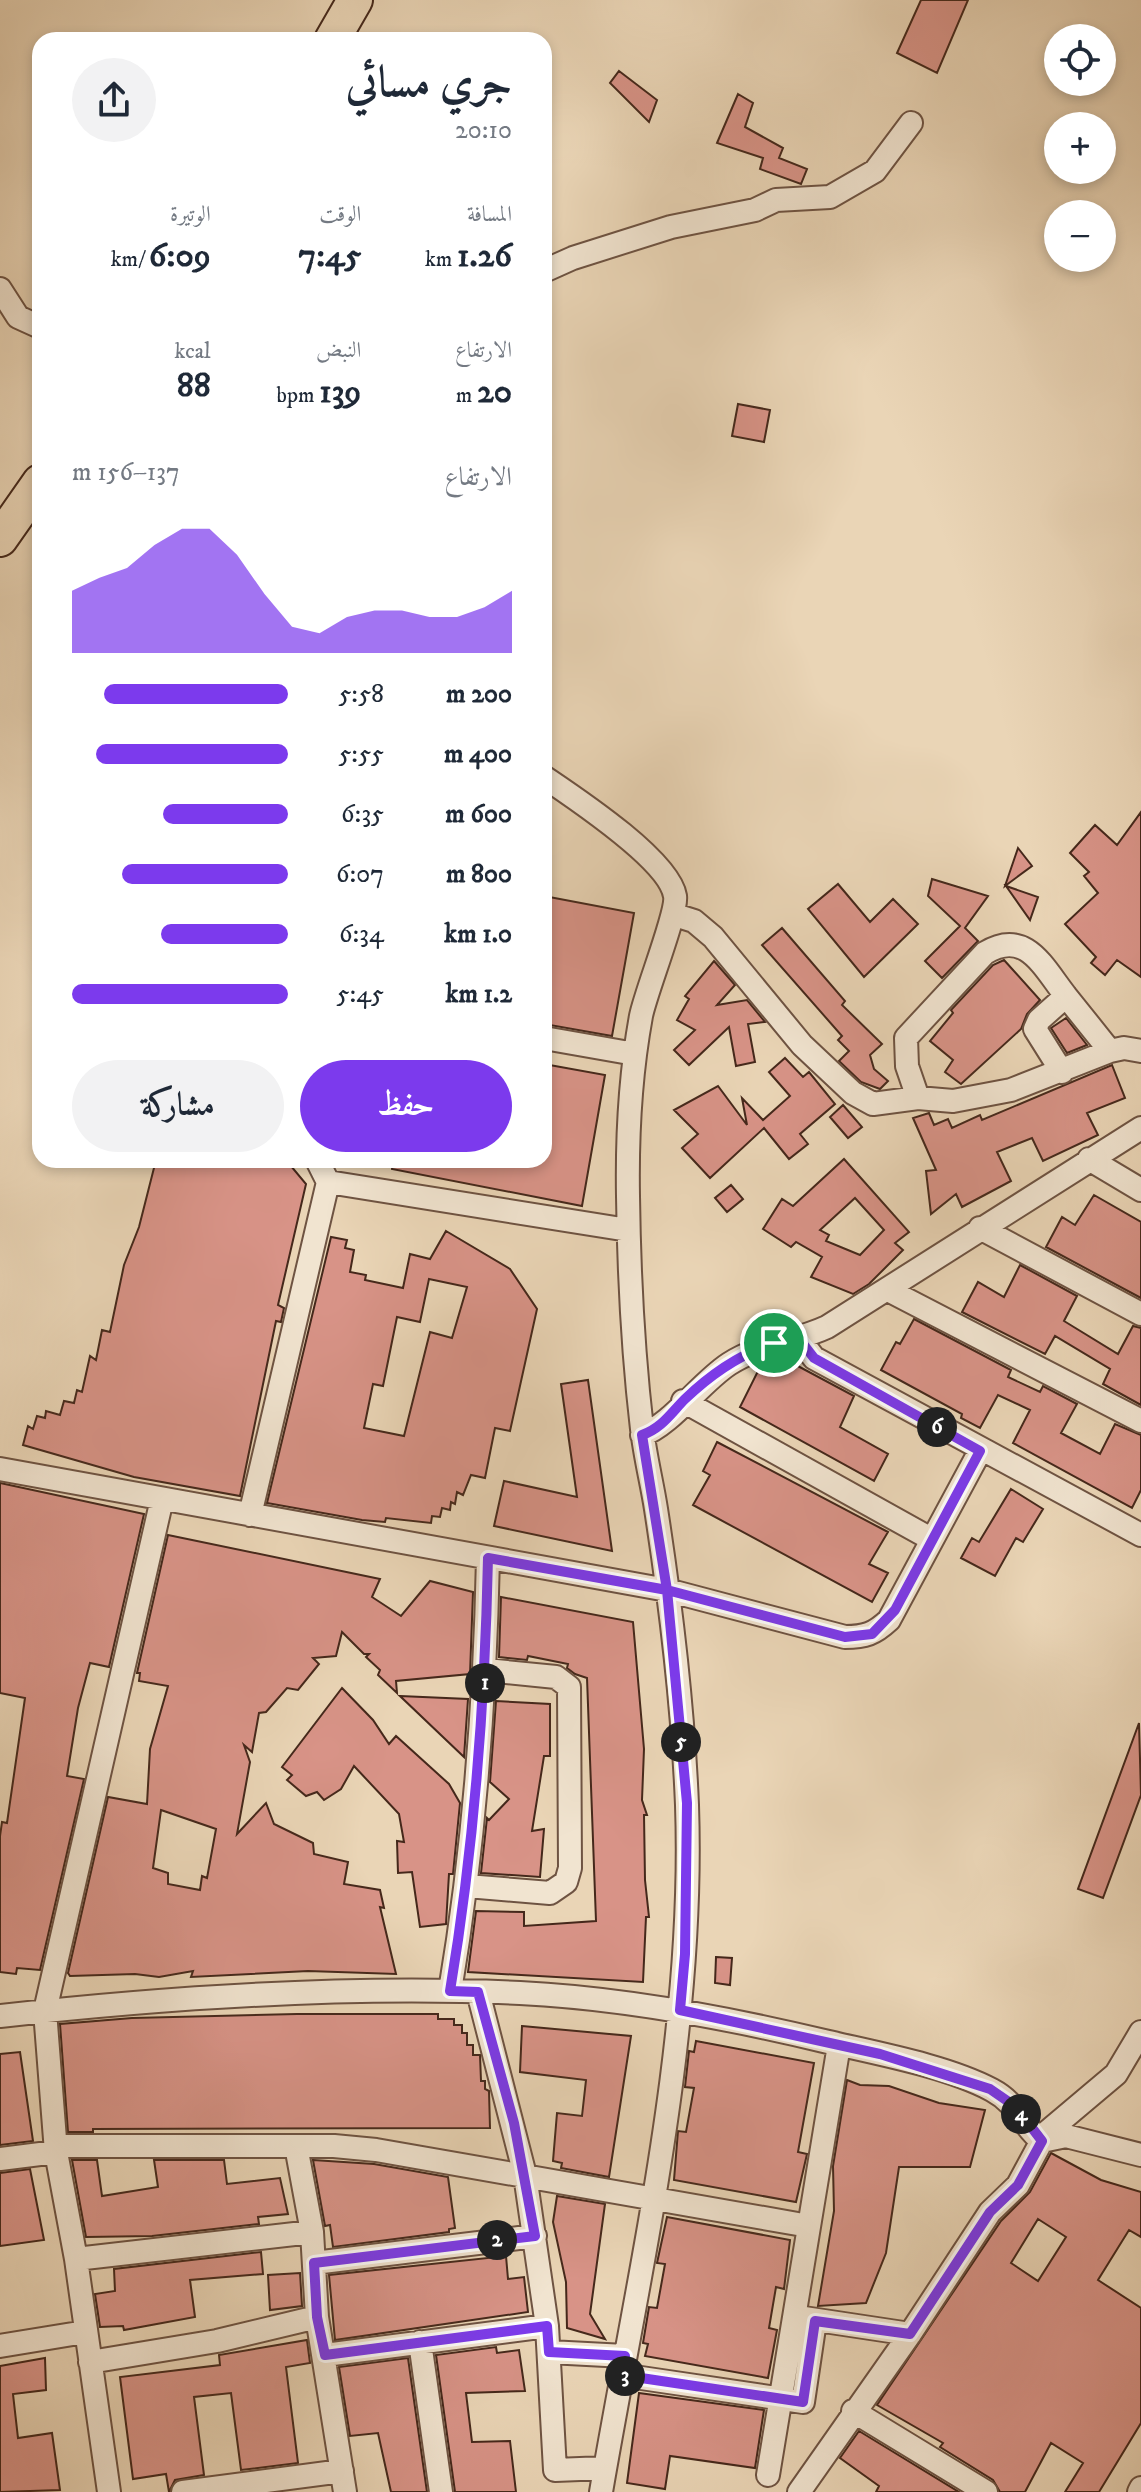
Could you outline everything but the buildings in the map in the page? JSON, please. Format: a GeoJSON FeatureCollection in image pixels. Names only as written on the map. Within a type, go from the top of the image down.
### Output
{"type":"FeatureCollection","features":[{"type":"Feature","properties":{"kind":"main road"},"geometry":{"type":"LineString","coordinates":[[337,32],[355,0]]}},
{"type":"Feature","properties":{"kind":"main road"},"geometry":{"type":"LineString","coordinates":[[0,539],[32,493]]}},
{"type":"Feature","properties":{"kind":"street"},"geometry":{"type":"LineString","coordinates":[[552,267],[671,227],[755,210],[776,200],[830,197],[875,171],[911,123]]}},
{"type":"Feature","properties":{"kind":"street"},"geometry":{"type":"LineString","coordinates":[[0,289],[18,317],[32,323]]}},
{"type":"Feature","properties":{"kind":"street"},"geometry":{"type":"LineString","coordinates":[[552,783],[623,835],[664,873],[676,900],[675,915],[655,963],[635,1054],[627,1140],[628,1230],[642,1435],[667,1590],[687,1803],[685,1954],[653,2196],[601,2492]]}},
{"type":"Feature","properties":{"kind":"street"},"geometry":{"type":"LineString","coordinates":[[675,915],[694,921],[713,937],[802,1045],[853,1093],[873,1104],[918,1098],[953,1101],[980,1097],[1062,1072],[1110,1051],[1124,1048],[1141,1051]]}},
{"type":"Feature","properties":{"kind":"street"},"geometry":{"type":"LineString","coordinates":[[918,1098],[907,1066],[906,1038],[985,953],[999,945],[1020,945],[1028,950],[1110,1051]]}},
{"type":"Feature","properties":{"kind":"street"},"geometry":{"type":"LineString","coordinates":[[1062,1072],[1035,1029],[1039,1020],[1066,996]]}},
{"type":"Feature","properties":{"kind":"street"},"geometry":{"type":"LineString","coordinates":[[552,1039],[635,1054]]}},
{"type":"Feature","properties":{"kind":"street"},"geometry":{"type":"LineString","coordinates":[[642,1435],[666,1422],[683,1401],[729,1363],[756,1349],[800,1340],[888,1290],[980,1228],[1141,1128]]}},
{"type":"Feature","properties":{"kind":"street"},"geometry":{"type":"LineString","coordinates":[[1089,1159],[1141,1190]]}},
{"type":"Feature","properties":{"kind":"street"},"geometry":{"type":"LineString","coordinates":[[250,1515],[328,1182],[321,1168]]}},
{"type":"Feature","properties":{"kind":"street"},"geometry":{"type":"LineString","coordinates":[[328,1182],[628,1230]]}},
{"type":"Feature","properties":{"kind":"street"},"geometry":{"type":"LineString","coordinates":[[980,1228],[1141,1314]]}},
{"type":"Feature","properties":{"kind":"street"},"geometry":{"type":"LineString","coordinates":[[888,1290],[1141,1421]]}},
{"type":"Feature","properties":{"kind":"street"},"geometry":{"type":"LineString","coordinates":[[800,1340],[814,1358],[980,1451],[1141,1535]]}},
{"type":"Feature","properties":{"kind":"street"},"geometry":{"type":"LineString","coordinates":[[683,1401],[931,1539]]}},
{"type":"Feature","properties":{"kind":"street"},"geometry":{"type":"LineString","coordinates":[[0,1469],[667,1590],[845,1637],[861,1637],[872,1634],[889,1620],[980,1451]]}},
{"type":"Feature","properties":{"kind":"street"},"geometry":{"type":"LineString","coordinates":[[109,2492],[76,2259],[56,2149],[45,2011],[162,1499]]}},
{"type":"Feature","properties":{"kind":"street"},"geometry":{"type":"LineString","coordinates":[[450,1991],[467,1886],[486,1670],[488,1558]]}},
{"type":"Feature","properties":{"kind":"street"},"geometry":{"type":"LineString","coordinates":[[467,1886],[550,1893],[566,1882],[570,1868],[569,1687],[556,1677],[486,1670]]}},
{"type":"Feature","properties":{"kind":"street"},"geometry":{"type":"LineString","coordinates":[[0,2016],[267,1995],[450,1991],[522,1993],[680,2010],[839,2045],[990,2089],[1016,2107],[1042,2141]]}},
{"type":"Feature","properties":{"kind":"street"},"geometry":{"type":"LineString","coordinates":[[478,1992],[525,2175],[535,2236],[547,2326],[555,2470],[605,2468]]}},
{"type":"Feature","properties":{"kind":"street"},"geometry":{"type":"LineString","coordinates":[[799,2492],[910,2334],[990,2212],[1018,2185],[1053,2126],[1116,2074],[1141,2032]]}},
{"type":"Feature","properties":{"kind":"street"},"geometry":{"type":"LineString","coordinates":[[768,2475],[782,2399],[805,2318],[809,2226],[839,2045]]}},
{"type":"Feature","properties":{"kind":"street"},"geometry":{"type":"LineString","coordinates":[[1042,2141],[1066,2136],[1141,2155]]}},
{"type":"Feature","properties":{"kind":"street"},"geometry":{"type":"LineString","coordinates":[[183,2492],[343,2482],[317,2317],[312,2232],[296,2146]]}},
{"type":"Feature","properties":{"kind":"street"},"geometry":{"type":"LineString","coordinates":[[0,2159],[56,2149],[296,2146],[376,2150],[653,2196],[809,2226]]}},
{"type":"Feature","properties":{"kind":"street"},"geometry":{"type":"LineString","coordinates":[[76,2259],[312,2232]]}},
{"type":"Feature","properties":{"kind":"street"},"geometry":{"type":"LineString","coordinates":[[314,2263],[535,2236]]}},
{"type":"Feature","properties":{"kind":"street"},"geometry":{"type":"LineString","coordinates":[[90,2362],[217,2341],[317,2317]]}},
{"type":"Feature","properties":{"kind":"street"},"geometry":{"type":"LineString","coordinates":[[805,2318],[910,2334]]}},
{"type":"Feature","properties":{"kind":"street"},"geometry":{"type":"LineString","coordinates":[[325,2355],[547,2326]]}},
{"type":"Feature","properties":{"kind":"street"},"geometry":{"type":"LineString","coordinates":[[0,2346],[85,2332]]}},
{"type":"Feature","properties":{"kind":"street"},"geometry":{"type":"LineString","coordinates":[[420,2342],[441,2492]]}},
{"type":"Feature","properties":{"kind":"street"},"geometry":{"type":"LineString","coordinates":[[549,2352],[782,2399]]}},
{"type":"Feature","properties":{"kind":"street"},"geometry":{"type":"LineString","coordinates":[[853,2411],[986,2492]]}},
{"type":"Feature","properties":{"kind":"route"},"geometry":{"type":"LineString","coordinates":[[774,1343],[729,1363],[683,1401],[666,1422],[642,1435],[667,1590],[488,1558],[486,1670],[467,1886],[450,1991],[478,1992],[514,2123],[535,2236],[314,2263],[317,2317],[325,2355],[547,2326],[549,2352],[625,2356],[621,2375],[803,2402],[815,2321],[910,2334],[990,2212],[1018,2185],[1042,2141],[1037,2139],[1016,2107],[990,2089],[880,2054],[680,2010],[685,1954],[687,1803],[667,1590],[845,1637],[872,1634],[889,1620],[895,1610],[980,1451],[814,1358],[800,1340],[774,1343]]}}]}
